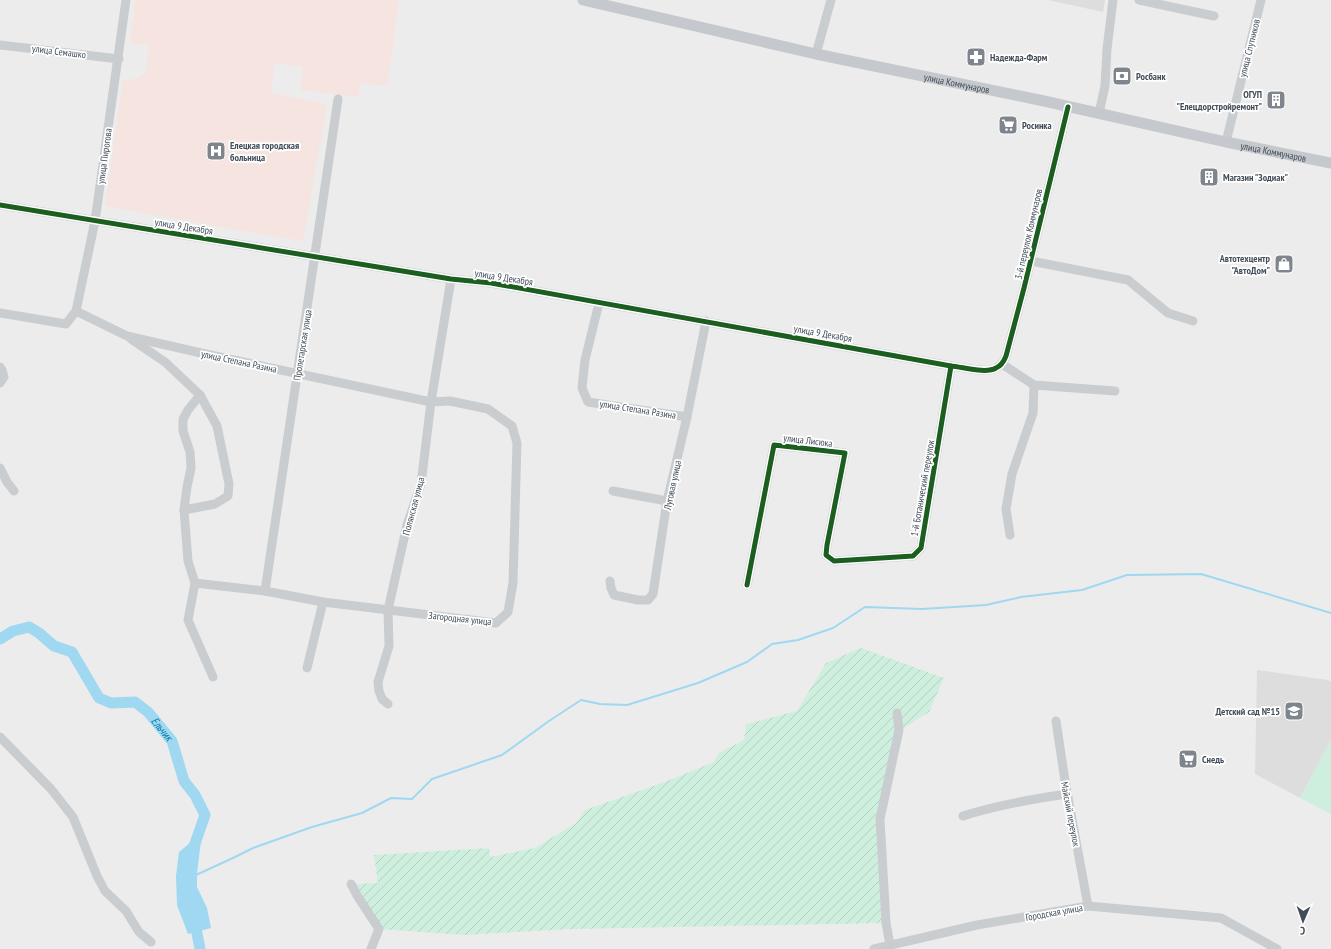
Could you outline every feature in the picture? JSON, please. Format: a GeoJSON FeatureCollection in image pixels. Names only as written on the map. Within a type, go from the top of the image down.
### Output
{"type":"FeatureCollection","features":[{"type":"Feature","properties":{"kind":"main road","name":"улица Коммунаров"},"geometry":{"type":"LineString","coordinates":[[583,0],[816,54],[1099,113],[1331,164]]}},
{"type":"Feature","properties":{"kind":"street","name":"улица Пирогова"},"geometry":{"type":"LineString","coordinates":[[76,311],[95,221],[126,0]]}},
{"type":"Feature","properties":{"kind":"street"},"geometry":{"type":"LineString","coordinates":[[816,54],[831,0]]}},
{"type":"Feature","properties":{"kind":"street"},"geometry":{"type":"LineString","coordinates":[[1099,113],[1105,86],[1107,49],[1113,0]]}},
{"type":"Feature","properties":{"kind":"street"},"geometry":{"type":"LineString","coordinates":[[1139,0],[1214,16]]}},
{"type":"Feature","properties":{"kind":"street","name":"улица Спутников"},"geometry":{"type":"LineString","coordinates":[[1226,142],[1261,0]]}},
{"type":"Feature","properties":{"kind":"street","name":"улица Семашко"},"geometry":{"type":"LineString","coordinates":[[0,44],[118,59]]}},
{"type":"Feature","properties":{"kind":"street","name":"Пролетарская улица"},"geometry":{"type":"LineString","coordinates":[[265,591],[316,257],[338,99]]}},
{"type":"Feature","properties":{"kind":"street","name":"3-й переулок Коммунаров"},"geometry":{"type":"LineString","coordinates":[[1002,364],[1006,356],[1068,107]]}},
{"type":"Feature","properties":{"kind":"street","name":"улица 9 Декабря"},"geometry":{"type":"LineString","coordinates":[[0,205],[452,279],[491,283],[951,366],[988,371],[1002,364]]}},
{"type":"Feature","properties":{"kind":"street"},"geometry":{"type":"LineString","coordinates":[[1030,261],[1128,280],[1168,313],[1192,321]]}},
{"type":"Feature","properties":{"kind":"street","name":"Полянская улица"},"geometry":{"type":"LineString","coordinates":[[388,704],[382,699],[378,682],[389,646],[388,610],[408,525],[421,484],[431,402],[452,279]]}},
{"type":"Feature","properties":{"kind":"street","name":"улица Степана Разина"},"geometry":{"type":"LineString","coordinates":[[599,303],[585,360],[582,388],[588,402],[687,417]]}},
{"type":"Feature","properties":{"kind":"street"},"geometry":{"type":"LineString","coordinates":[[0,313],[66,324],[76,311]]}},
{"type":"Feature","properties":{"kind":"street","name":"улица Степана Разина"},"geometry":{"type":"LineString","coordinates":[[76,311],[127,336],[431,402],[450,401],[488,409]]}},
{"type":"Feature","properties":{"kind":"street","name":"Луговая улица"},"geometry":{"type":"LineString","coordinates":[[610,581],[614,595],[638,600],[648,600],[653,594],[668,501],[687,417],[706,321]]}},
{"type":"Feature","properties":{"kind":"street"},"geometry":{"type":"LineString","coordinates":[[127,336],[165,362],[200,395],[217,426],[229,484],[228,496],[215,504],[184,510]]}},
{"type":"Feature","properties":{"kind":"street"},"geometry":{"type":"LineString","coordinates":[[1002,364],[1034,385],[1115,391]]}},
{"type":"Feature","properties":{"kind":"street","name":"1-й Ботанический переулок"},"geometry":{"type":"LineString","coordinates":[[834,561],[913,556],[920,548],[951,366]]}},
{"type":"Feature","properties":{"kind":"street"},"geometry":{"type":"LineString","coordinates":[[0,367],[4,377],[0,383]]}},
{"type":"Feature","properties":{"kind":"street"},"geometry":{"type":"LineString","coordinates":[[1010,535],[1006,509],[1012,474],[1033,413],[1034,385]]}},
{"type":"Feature","properties":{"kind":"street"},"geometry":{"type":"LineString","coordinates":[[200,395],[183,419],[183,431],[190,452],[191,468],[184,510],[188,561],[195,583],[188,620],[213,677]]}},
{"type":"Feature","properties":{"kind":"street","name":"Загородная улица"},"geometry":{"type":"LineString","coordinates":[[195,583],[265,591],[323,602],[496,623],[508,612],[513,583],[517,443],[512,426],[488,409]]}},
{"type":"Feature","properties":{"kind":"street","name":"улица Лисюка"},"geometry":{"type":"LineString","coordinates":[[747,586],[774,445],[846,453],[827,545],[826,555],[834,561]]}},
{"type":"Feature","properties":{"kind":"street"},"geometry":{"type":"LineString","coordinates":[[0,468],[7,482],[14,491]]}},
{"type":"Feature","properties":{"kind":"street"},"geometry":{"type":"LineString","coordinates":[[613,491],[668,501]]}},
{"type":"Feature","properties":{"kind":"street"},"geometry":{"type":"LineString","coordinates":[[307,668],[323,602]]}},
{"type":"Feature","properties":{"kind":"street"},"geometry":{"type":"LineString","coordinates":[[890,945],[886,923],[880,819],[899,730],[897,713]]}},
{"type":"Feature","properties":{"kind":"street","name":"Майский переулок"},"geometry":{"type":"LineString","coordinates":[[1056,721],[1067,794],[1088,906]]}},
{"type":"Feature","properties":{"kind":"street"},"geometry":{"type":"LineString","coordinates":[[0,737],[51,789],[73,817],[105,892],[126,911],[139,932],[151,942]]}},
{"type":"Feature","properties":{"kind":"street"},"geometry":{"type":"LineString","coordinates":[[963,816],[990,807],[1067,794]]}},
{"type":"Feature","properties":{"kind":"street"},"geometry":{"type":"LineString","coordinates":[[351,884],[379,929],[371,949]]}},
{"type":"Feature","properties":{"kind":"street","name":"Городская улица"},"geometry":{"type":"LineString","coordinates":[[874,949],[977,925],[1088,906],[1221,918],[1277,949]]}},
{"type":"Feature","properties":{"kind":"shaded area","name":"Елецкая городская больница"},"geometry":{"type":"Polygon","coordinates":[[[135,0],[399,0],[387,86],[360,83],[358,97],[300,90],[303,67],[274,63],[271,93],[327,104],[303,241],[105,206],[123,80],[135,79],[146,73],[149,45],[130,43],[135,0]]]}},
{"type":"Feature","properties":{"kind":"shaded area"},"geometry":{"type":"Polygon","coordinates":[[[1048,0],[1105,0],[1103,12],[1048,0]]]}},
{"type":"Feature","properties":{"kind":"shaded area","name":"Детский сад №15"},"geometry":{"type":"Polygon","coordinates":[[[1257,670],[1328,680],[1331,682],[1331,740],[1300,798],[1255,774],[1257,670]]]}},
{"type":"Feature","properties":{"kind":"green space"},"geometry":{"type":"Polygon","coordinates":[[[861,648],[944,678],[929,712],[899,731],[881,811],[886,923],[574,929],[464,935],[379,929],[351,884],[378,883],[374,855],[489,848],[490,857],[535,848],[576,823],[585,810],[665,782],[714,762],[719,753],[744,740],[746,724],[797,711],[826,663],[861,648]]]}},
{"type":"Feature","properties":{"kind":"green space"},"geometry":{"type":"Polygon","coordinates":[[[1331,740],[1331,814],[1300,798],[1331,740]]]}},
{"type":"Feature","properties":{"kind":"water"},"geometry":{"type":"Polygon","coordinates":[[[196,838],[201,840],[197,887],[207,908],[211,928],[188,934],[177,905],[176,876],[179,852],[196,838]]]}},
{"type":"Feature","properties":{"kind":"waterway"},"geometry":{"type":"LineString","coordinates":[[196,875],[253,848],[312,827],[362,813],[391,798],[412,799],[432,779],[502,755],[581,700],[600,704],[627,705],[698,683],[747,662],[772,644],[798,640],[833,628],[865,607],[922,609],[986,605],[1021,597],[1082,590],[1127,575],[1201,574],[1331,613]]}},
{"type":"Feature","properties":{"kind":"waterway","name":"Ельчик"},"geometry":{"type":"LineString","coordinates":[[0,639],[13,631],[29,627],[39,633],[54,646],[72,652],[99,698],[111,703],[135,702],[148,712],[172,741],[184,781],[195,795],[205,815],[192,852]]}},
{"type":"Feature","properties":{"kind":"waterway","name":"Ельчик"},"geometry":{"type":"LineString","coordinates":[[194,918],[200,949]]}},
{"type":"Feature","properties":{"kind":"cycle path"},"geometry":{"type":"LineString","coordinates":[[0,205],[451,279],[491,283],[974,370],[992,370],[999,366],[1006,356],[1068,107]]}},
{"type":"Feature","properties":{"kind":"cycle path"},"geometry":{"type":"LineString","coordinates":[[747,585],[774,445],[845,453],[827,545],[826,555],[834,561],[913,556],[921,548],[951,366]]}},
{"type":"Feature","properties":{"kind":"place","name":"Надежда-Фарм"},"geometry":{"type":"Point","coordinates":[976,57]}},
{"type":"Feature","properties":{"kind":"place","name":"Росбанк"},"geometry":{"type":"Point","coordinates":[1122,76]}},
{"type":"Feature","properties":{"kind":"place","name":"ОГУП \"Елецдорстройремонт\""},"geometry":{"type":"Point","coordinates":[1276,100]}},
{"type":"Feature","properties":{"kind":"place","name":"Росинка"},"geometry":{"type":"Point","coordinates":[1008,125]}},
{"type":"Feature","properties":{"kind":"place","name":"Елецкая городская больница"},"geometry":{"type":"Point","coordinates":[216,151]}},
{"type":"Feature","properties":{"kind":"place","name":"Магазин \"Зодиак\""},"geometry":{"type":"Point","coordinates":[1209,177]}},
{"type":"Feature","properties":{"kind":"place","name":"Автотехцентр \"АвтоДом\""},"geometry":{"type":"Point","coordinates":[1284,264]}},
{"type":"Feature","properties":{"kind":"place","name":"Детский сад №15"},"geometry":{"type":"Point","coordinates":[1294,711]}},
{"type":"Feature","properties":{"kind":"place","name":"Снедь"},"geometry":{"type":"Point","coordinates":[1188,759]}}]}
